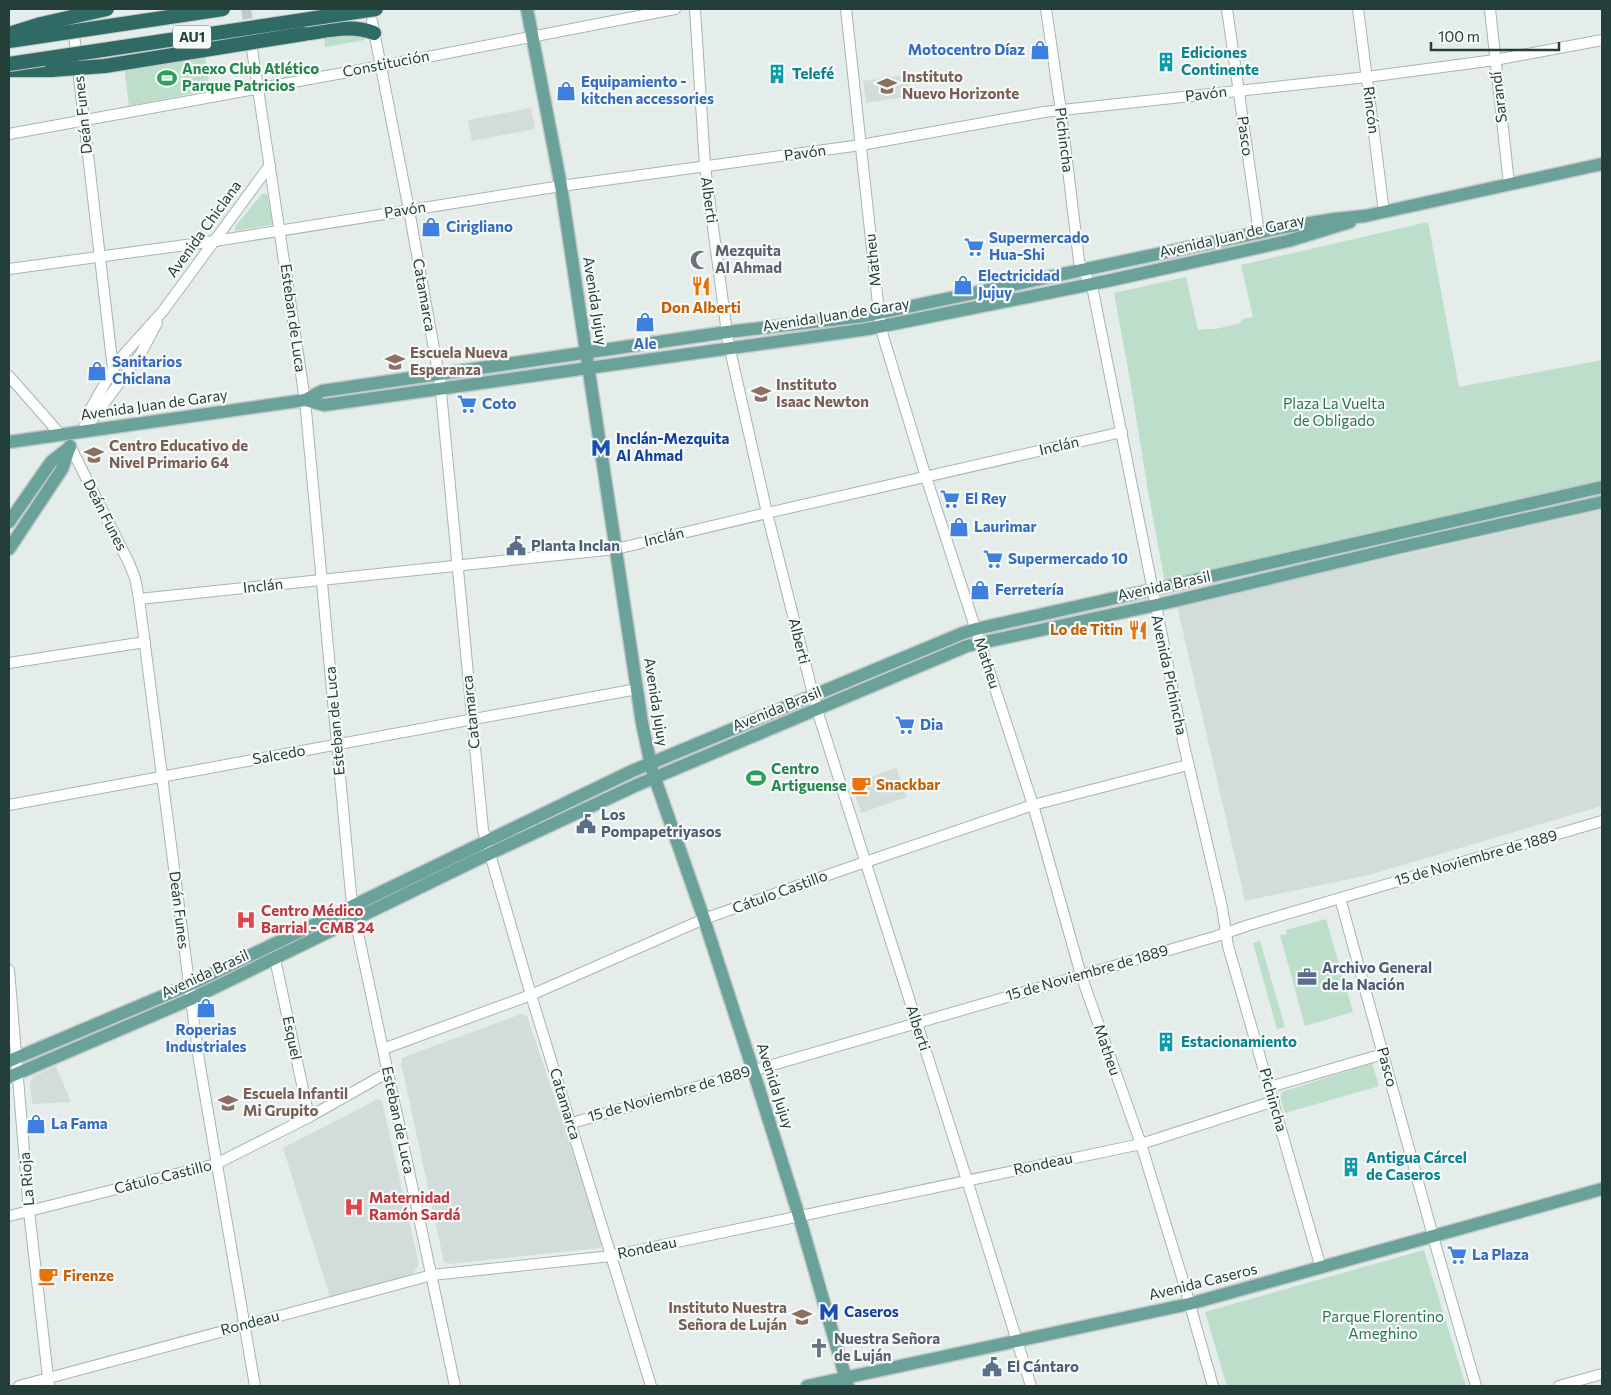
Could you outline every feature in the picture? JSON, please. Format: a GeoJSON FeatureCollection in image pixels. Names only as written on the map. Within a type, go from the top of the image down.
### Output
{"type":"FeatureCollection","features":[{"type":"Feature","properties":{"kind":"highway"},"geometry":{"type":"LineString","coordinates":[[9,34],[41,24],[107,9]]}},
{"type":"Feature","properties":{"kind":"highway","name":"AU1"},"geometry":{"type":"LineString","coordinates":[[9,41],[223,9]]}},
{"type":"Feature","properties":{"kind":"highway"},"geometry":{"type":"LineString","coordinates":[[9,70],[105,66],[303,34],[353,28],[363,29],[374,21]]}},
{"type":"Feature","properties":{"kind":"highway","name":"AU1"},"geometry":{"type":"LineString","coordinates":[[9,64],[374,21]]}},
{"type":"Feature","properties":{"kind":"main road","name":"Avenida Jujuy"},"geometry":{"type":"LineString","coordinates":[[527,9],[561,186],[637,689],[650,763],[704,919],[753,1070],[799,1216],[846,1382]]}},
{"type":"Feature","properties":{"kind":"main road","name":"Avenida Juan de Garay"},"geometry":{"type":"LineString","coordinates":[[9,442],[305,400],[322,391],[727,332],[879,313],[1318,221],[1365,216],[1602,164]]}},
{"type":"Feature","properties":{"kind":"main road","name":"Avenida Juan de Garay"},"geometry":{"type":"LineString","coordinates":[[305,400],[324,405],[881,326],[1090,284],[1288,241],[1336,227],[1365,216]]}},
{"type":"Feature","properties":{"kind":"main road","name":"Avenida Chiclana"},"geometry":{"type":"LineString","coordinates":[[9,522],[51,462],[83,432]]}},
{"type":"Feature","properties":{"kind":"main road","name":"Avenida Chiclana"},"geometry":{"type":"LineString","coordinates":[[9,549],[62,469],[70,446]]}},
{"type":"Feature","properties":{"kind":"main road","name":"Avenida Brasil"},"geometry":{"type":"LineString","coordinates":[[12,1059],[189,985],[650,763],[976,628],[1152,590],[1602,487]]}},
{"type":"Feature","properties":{"kind":"main road","name":"Avenida Brasil"},"geometry":{"type":"LineString","coordinates":[[13,1075],[191,999],[490,854],[654,778],[967,646],[1155,605],[1602,502]]}},
{"type":"Feature","properties":{"kind":"main road","name":"Avenida Caseros"},"geometry":{"type":"LineString","coordinates":[[807,1386],[846,1382],[1016,1340],[1189,1304],[1602,1190]]}},
{"type":"Feature","properties":{"kind":"street","name":"Deán Funes"},"geometry":{"type":"LineString","coordinates":[[71,9],[113,369]]}},
{"type":"Feature","properties":{"kind":"street","name":"Constitución"},"geometry":{"type":"LineString","coordinates":[[9,134],[381,66],[675,9]]}},
{"type":"Feature","properties":{"kind":"street","name":"Alberti"},"geometry":{"type":"LineString","coordinates":[[695,9],[705,166],[729,348],[767,513],[817,710],[1031,1386]]}},
{"type":"Feature","properties":{"kind":"street","name":"Matheu"},"geometry":{"type":"LineString","coordinates":[[846,9],[881,326],[926,477],[1033,805],[1081,975],[1141,1144],[1213,1386]]}},
{"type":"Feature","properties":{"kind":"street","name":"Pichincha"},"geometry":{"type":"LineString","coordinates":[[1046,9],[1061,111],[1079,261],[1083,270]]}},
{"type":"Feature","properties":{"kind":"street","name":"Pasco"},"geometry":{"type":"LineString","coordinates":[[1226,9],[1259,233]]}},
{"type":"Feature","properties":{"kind":"street","name":"Rincón"},"geometry":{"type":"LineString","coordinates":[[1358,9],[1384,212]]}},
{"type":"Feature","properties":{"kind":"street","name":"Sarandí"},"geometry":{"type":"LineString","coordinates":[[1490,9],[1509,184]]}},
{"type":"Feature","properties":{"kind":"street","name":"Catamarca"},"geometry":{"type":"LineString","coordinates":[[374,21],[438,375],[472,720],[486,841],[531,995],[572,1123],[651,1386]]}},
{"type":"Feature","properties":{"kind":"street","name":"Pavón"},"geometry":{"type":"LineString","coordinates":[[9,269],[215,241],[280,229],[561,186],[861,145],[1034,114],[1367,77],[1495,60],[1602,40]]}},
{"type":"Feature","properties":{"kind":"street","name":"Esteban de Luca"},"geometry":{"type":"LineString","coordinates":[[252,49],[305,400],[352,906],[455,1386]]}},
{"type":"Feature","properties":{"kind":"street","name":"Avenida Chiclana"},"geometry":{"type":"LineString","coordinates":[[83,432],[90,410],[113,369],[164,311],[270,166]]}},
{"type":"Feature","properties":{"kind":"street","name":"Avenida Pichincha"},"geometry":{"type":"LineString","coordinates":[[1083,270],[1093,291],[1188,765],[1227,933]]}},
{"type":"Feature","properties":{"kind":"street","name":"Avenida Chiclana"},"geometry":{"type":"LineString","coordinates":[[83,432],[140,355],[164,311]]}},
{"type":"Feature","properties":{"kind":"street"},"geometry":{"type":"LineString","coordinates":[[9,376],[60,434]]}},
{"type":"Feature","properties":{"kind":"street","name":"Inclán"},"geometry":{"type":"LineString","coordinates":[[139,599],[616,549],[1122,432]]}},
{"type":"Feature","properties":{"kind":"street","name":"Deán Funes"},"geometry":{"type":"LineString","coordinates":[[70,446],[135,578],[191,999],[216,1164],[255,1386]]}},
{"type":"Feature","properties":{"kind":"street"},"geometry":{"type":"LineString","coordinates":[[9,663],[145,642]]}},
{"type":"Feature","properties":{"kind":"street","name":"Salcedo"},"geometry":{"type":"LineString","coordinates":[[9,804],[637,689]]}},
{"type":"Feature","properties":{"kind":"street","name":"Cátulo Castillo"},"geometry":{"type":"LineString","coordinates":[[383,1049],[531,995],[704,919],[866,861],[1033,805],[1188,765]]}},
{"type":"Feature","properties":{"kind":"street","name":"15 de Noviembre de 1889"},"geometry":{"type":"LineString","coordinates":[[572,1123],[1227,933],[1602,821]]}},
{"type":"Feature","properties":{"kind":"street","name":"Pasco"},"geometry":{"type":"LineString","coordinates":[[1340,898],[1476,1386]]}},
{"type":"Feature","properties":{"kind":"street","name":"Pichincha"},"geometry":{"type":"LineString","coordinates":[[1227,933],[1228,946],[1321,1268]]}},
{"type":"Feature","properties":{"kind":"street","name":"Esquel"},"geometry":{"type":"LineString","coordinates":[[275,959],[310,1117]]}},
{"type":"Feature","properties":{"kind":"street","name":"La Rioja"},"geometry":{"type":"LineString","coordinates":[[9,970],[13,1075],[48,1382]]}},
{"type":"Feature","properties":{"kind":"street"},"geometry":{"type":"LineString","coordinates":[[1270,1087],[1383,1054]]}},
{"type":"Feature","properties":{"kind":"street","name":"Cátulo Castillo"},"geometry":{"type":"LineString","coordinates":[[9,1216],[216,1164],[310,1117],[387,1073]]}},
{"type":"Feature","properties":{"kind":"street","name":"Rondeau"},"geometry":{"type":"LineString","coordinates":[[19,1386],[48,1382],[244,1325],[432,1275],[611,1256],[1141,1144],[1274,1101]]}},
{"type":"Feature","properties":{"kind":"street"},"geometry":{"type":"LineString","coordinates":[[1559,1386],[1602,1374]]}},
{"type":"Feature","properties":{"kind":"shaded area","name":"Instituto Nuevo Horizonte"},"geometry":{"type":"Polygon","coordinates":[[[909,75],[911,96],[866,103],[863,81],[909,75]]]}},
{"type":"Feature","properties":{"kind":"shaded area"},"geometry":{"type":"Polygon","coordinates":[[[531,108],[535,129],[472,141],[468,120],[531,108]]]}},
{"type":"Feature","properties":{"kind":"shaded area"},"geometry":{"type":"Polygon","coordinates":[[[1602,510],[1602,806],[1369,875],[1245,901],[1177,606],[1602,510]]]}},
{"type":"Feature","properties":{"kind":"shaded area"},"geometry":{"type":"Polygon","coordinates":[[[896,768],[907,797],[861,813],[852,784],[896,768]]]}},
{"type":"Feature","properties":{"kind":"shaded area"},"geometry":{"type":"Polygon","coordinates":[[[521,1014],[527,1016],[604,1244],[600,1248],[449,1264],[444,1262],[401,1063],[402,1058],[521,1014]]]}},
{"type":"Feature","properties":{"kind":"shaded area"},"geometry":{"type":"Polygon","coordinates":[[[56,1066],[71,1102],[32,1104],[30,1084],[32,1077],[56,1066]]]}},
{"type":"Feature","properties":{"kind":"shaded area","name":"Maternidad Ramón Sardá"},"geometry":{"type":"Polygon","coordinates":[[[378,1099],[382,1101],[419,1265],[412,1275],[330,1297],[283,1148],[378,1099]]]}},
{"type":"Feature","properties":{"kind":"green space"},"geometry":{"type":"Polygon","coordinates":[[[352,32],[364,35],[365,40],[325,47],[324,37],[352,32]]]}},
{"type":"Feature","properties":{"kind":"green space","name":"Anexo Club Atlético Parque Patricios"},"geometry":{"type":"Polygon","coordinates":[[[205,56],[210,90],[129,106],[124,66],[205,56]]]}},
{"type":"Feature","properties":{"kind":"green space"},"geometry":{"type":"Polygon","coordinates":[[[264,193],[267,195],[274,223],[235,231],[235,227],[264,193]]]}},
{"type":"Feature","properties":{"kind":"green space","name":"Plaza La Vuelta de Obligado"},"geometry":{"type":"Polygon","coordinates":[[[1428,222],[1459,387],[1602,360],[1602,480],[1165,583],[1114,293],[1186,277],[1198,330],[1215,329],[1238,324],[1243,319],[1253,317],[1241,265],[1428,222]]]}},
{"type":"Feature","properties":{"kind":"green space"},"geometry":{"type":"Polygon","coordinates":[[[1326,919],[1353,1012],[1305,1026],[1280,935],[1287,934],[1286,930],[1326,919]]]}},
{"type":"Feature","properties":{"kind":"green space"},"geometry":{"type":"Polygon","coordinates":[[[1260,941],[1285,1027],[1277,1029],[1253,943],[1260,941]]]}},
{"type":"Feature","properties":{"kind":"green space"},"geometry":{"type":"Polygon","coordinates":[[[1372,1063],[1379,1086],[1285,1113],[1280,1096],[1282,1092],[1372,1063]]]}},
{"type":"Feature","properties":{"kind":"green space","name":"Parque Florentino Ameghino"},"geometry":{"type":"Polygon","coordinates":[[[1424,1250],[1466,1386],[1227,1386],[1205,1312],[1424,1250]]]}},
{"type":"Feature","properties":{"kind":"tunnel"},"geometry":{"type":"LineString","coordinates":[[246,9],[250,33]]}},
{"type":"Feature","properties":{"kind":"place","name":"Motocentro Díaz"},"geometry":{"type":"Point","coordinates":[1040,50]}},
{"type":"Feature","properties":{"kind":"place","name":"Ediciones Continente"},"geometry":{"type":"Point","coordinates":[1166,62]}},
{"type":"Feature","properties":{"kind":"place","name":"Telefé"},"geometry":{"type":"Point","coordinates":[777,74]}},
{"type":"Feature","properties":{"kind":"place","name":"Anexo Club Atlético Parque Patricios"},"geometry":{"type":"Point","coordinates":[167,78]}},
{"type":"Feature","properties":{"kind":"place","name":"Instituto Nuevo Horizonte"},"geometry":{"type":"Point","coordinates":[887,86]}},
{"type":"Feature","properties":{"kind":"place","name":"Equipamiento - kitchen accessories"},"geometry":{"type":"Point","coordinates":[566,91]}},
{"type":"Feature","properties":{"kind":"place","name":"Cirigliano"},"geometry":{"type":"Point","coordinates":[431,227]}},
{"type":"Feature","properties":{"kind":"place","name":"Supermercado Hua-Shi"},"geometry":{"type":"Point","coordinates":[974,247]}},
{"type":"Feature","properties":{"kind":"place","name":"Mezquita Al Ahmad"},"geometry":{"type":"Point","coordinates":[700,260]}},
{"type":"Feature","properties":{"kind":"place","name":"Electricidad Jujuy"},"geometry":{"type":"Point","coordinates":[963,285]}},
{"type":"Feature","properties":{"kind":"place","name":"Don Alberti"},"geometry":{"type":"Point","coordinates":[701,286]}},
{"type":"Feature","properties":{"kind":"place","name":"Ale"},"geometry":{"type":"Point","coordinates":[645,322]}},
{"type":"Feature","properties":{"kind":"place","name":"Escuela Nueva Esperanza"},"geometry":{"type":"Point","coordinates":[395,362]}},
{"type":"Feature","properties":{"kind":"place","name":"Sanitarios Chiclana"},"geometry":{"type":"Point","coordinates":[97,371]}},
{"type":"Feature","properties":{"kind":"place","name":"Instituto Isaac Newton"},"geometry":{"type":"Point","coordinates":[761,394]}},
{"type":"Feature","properties":{"kind":"place","name":"Coto"},"geometry":{"type":"Point","coordinates":[467,404]}},
{"type":"Feature","properties":{"kind":"place","name":"Inclán-Mezquita Al Ahmad"},"geometry":{"type":"Point","coordinates":[601,448]}},
{"type":"Feature","properties":{"kind":"place","name":"Centro Educativo de Nivel Primario 64"},"geometry":{"type":"Point","coordinates":[94,455]}},
{"type":"Feature","properties":{"kind":"place","name":"El Rey"},"geometry":{"type":"Point","coordinates":[950,499]}},
{"type":"Feature","properties":{"kind":"place","name":"Laurimar"},"geometry":{"type":"Point","coordinates":[959,527]}},
{"type":"Feature","properties":{"kind":"place","name":"Planta Inclan"},"geometry":{"type":"Point","coordinates":[516,546]}},
{"type":"Feature","properties":{"kind":"place","name":"Supermercado 10"},"geometry":{"type":"Point","coordinates":[993,559]}},
{"type":"Feature","properties":{"kind":"place","name":"Ferretería"},"geometry":{"type":"Point","coordinates":[980,590]}},
{"type":"Feature","properties":{"kind":"place","name":"Lo de Titin"},"geometry":{"type":"Point","coordinates":[1138,630]}},
{"type":"Feature","properties":{"kind":"place","name":"Dia"},"geometry":{"type":"Point","coordinates":[905,725]}},
{"type":"Feature","properties":{"kind":"place","name":"Centro Artiguense"},"geometry":{"type":"Point","coordinates":[756,778]}},
{"type":"Feature","properties":{"kind":"place","name":"Snackbar"},"geometry":{"type":"Point","coordinates":[861,785]}},
{"type":"Feature","properties":{"kind":"place","name":"Los Pompapetriyasos"},"geometry":{"type":"Point","coordinates":[586,824]}},
{"type":"Feature","properties":{"kind":"place","name":"Centro Médico Barrial - CMB 24"},"geometry":{"type":"Point","coordinates":[246,920]}},
{"type":"Feature","properties":{"kind":"place","name":"Archivo General de la Nación"},"geometry":{"type":"Point","coordinates":[1307,977]}},
{"type":"Feature","properties":{"kind":"place","name":"Roperias Industriales"},"geometry":{"type":"Point","coordinates":[206,1008]}},
{"type":"Feature","properties":{"kind":"place","name":"Estacionamiento"},"geometry":{"type":"Point","coordinates":[1166,1042]}},
{"type":"Feature","properties":{"kind":"place","name":"Escuela Infantil Mi Grupito"},"geometry":{"type":"Point","coordinates":[228,1103]}},
{"type":"Feature","properties":{"kind":"place","name":"La Fama"},"geometry":{"type":"Point","coordinates":[36,1124]}},
{"type":"Feature","properties":{"kind":"place","name":"Antigua Cárcel de Caseros"},"geometry":{"type":"Point","coordinates":[1351,1167]}},
{"type":"Feature","properties":{"kind":"place","name":"Maternidad Ramón Sardá"},"geometry":{"type":"Point","coordinates":[354,1207]}},
{"type":"Feature","properties":{"kind":"place","name":"La Plaza"},"geometry":{"type":"Point","coordinates":[1457,1255]}},
{"type":"Feature","properties":{"kind":"place","name":"Firenze"},"geometry":{"type":"Point","coordinates":[48,1276]}},
{"type":"Feature","properties":{"kind":"place","name":"Caseros"},"geometry":{"type":"Point","coordinates":[829,1312]}},
{"type":"Feature","properties":{"kind":"place","name":"Instituto Nuestra Señora de Luján"},"geometry":{"type":"Point","coordinates":[802,1317]}},
{"type":"Feature","properties":{"kind":"place","name":"Nuestra Señora de Luján"},"geometry":{"type":"Point","coordinates":[819,1348]}},
{"type":"Feature","properties":{"kind":"place","name":"El Cántaro"},"geometry":{"type":"Point","coordinates":[992,1367]}}]}
